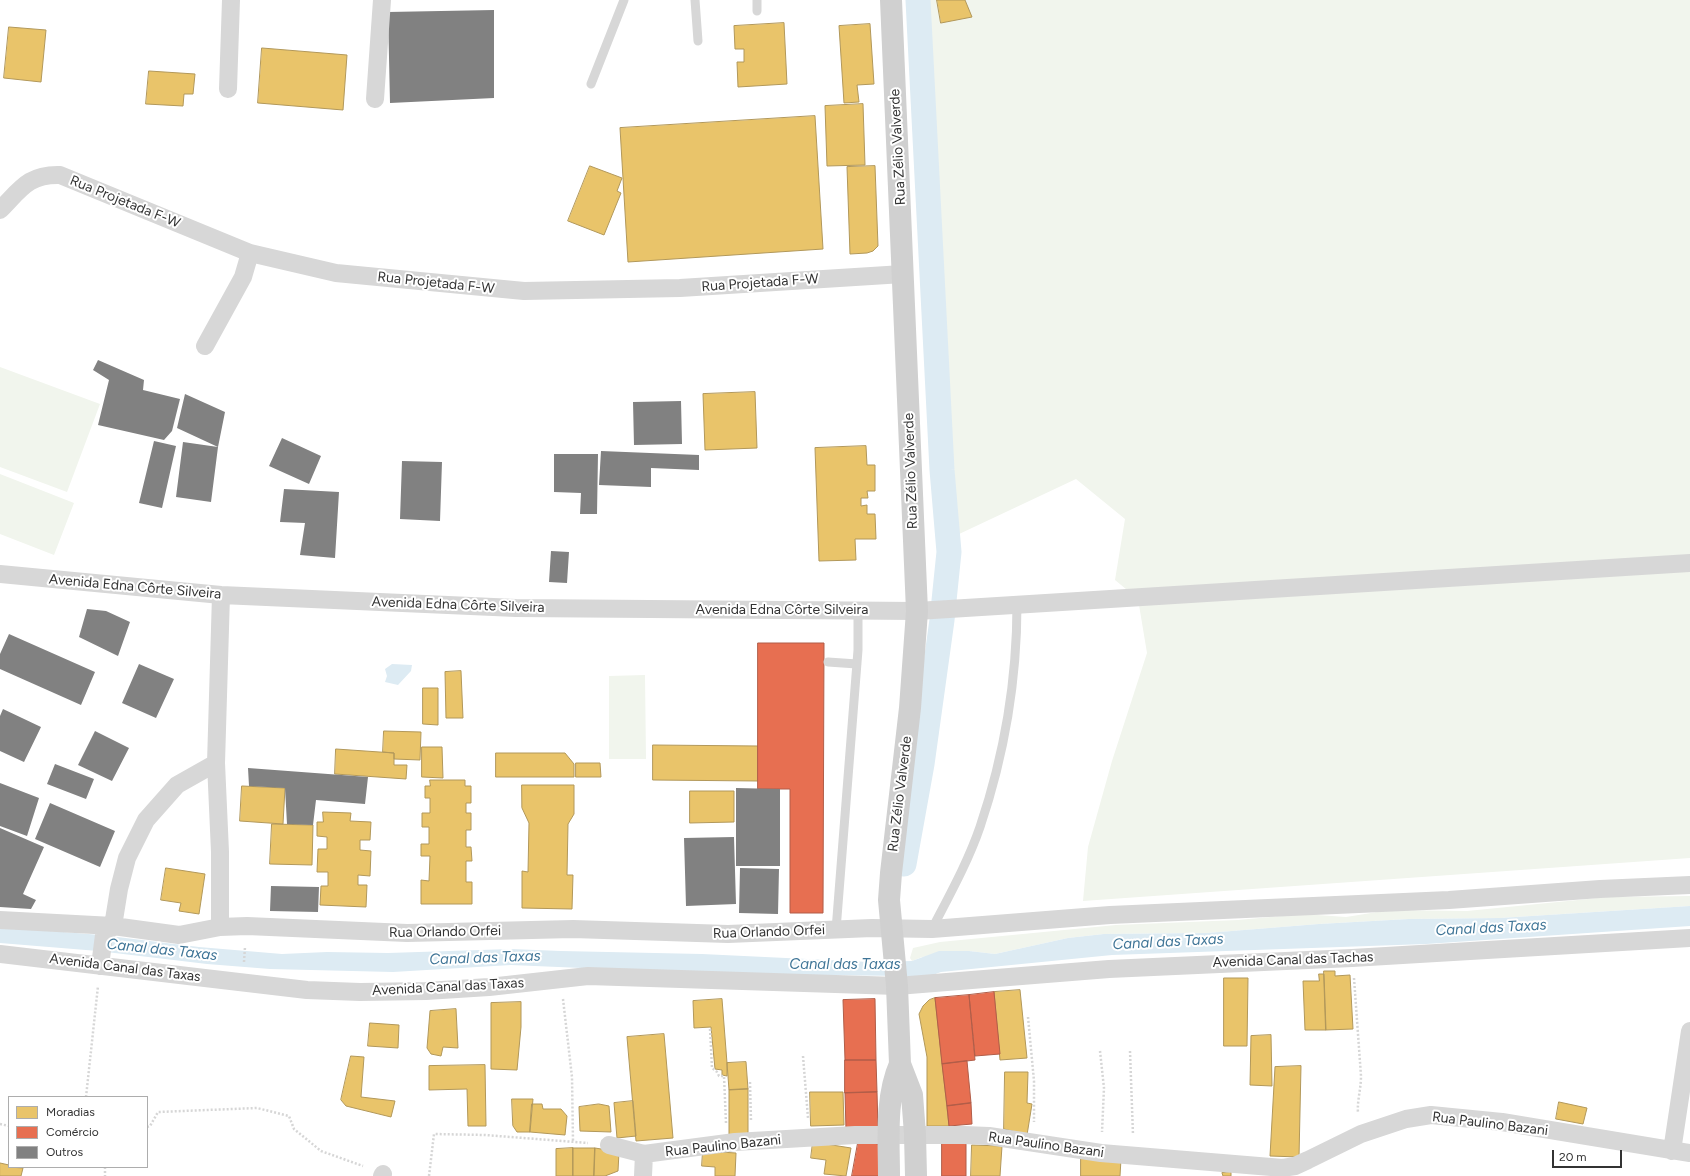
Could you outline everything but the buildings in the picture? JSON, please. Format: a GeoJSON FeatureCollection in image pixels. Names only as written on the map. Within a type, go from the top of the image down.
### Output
{"type":"FeatureCollection","features":[{"type":"Feature","properties":{"kind":"street"},"geometry":{"type":"LineString","coordinates":[[228,90],[231,0]]}},
{"type":"Feature","properties":{"kind":"street"},"geometry":{"type":"LineString","coordinates":[[375,99],[382,0]]}},
{"type":"Feature","properties":{"kind":"street","name":"Rua Zélio Valverde"},"geometry":{"type":"LineString","coordinates":[[891,0],[917,611],[910,708],[889,900],[897,982],[900,1064]]}},
{"type":"Feature","properties":{"kind":"street","name":"Rua Projetada F-W"},"geometry":{"type":"LineString","coordinates":[[0,210],[27,182],[44,174],[60,175],[250,253],[336,273],[524,291],[680,288],[903,274]]}},
{"type":"Feature","properties":{"kind":"street"},"geometry":{"type":"LineString","coordinates":[[205,346],[243,277],[250,253]]}},
{"type":"Feature","properties":{"kind":"street","name":"Avenida Edna Côrte Silveira"},"geometry":{"type":"LineString","coordinates":[[1,578],[221,595],[516,608],[917,611],[1690,563]]}},
{"type":"Feature","properties":{"kind":"street"},"geometry":{"type":"LineString","coordinates":[[220,927],[220,852],[216,763],[221,595]]}},
{"type":"Feature","properties":{"kind":"street"},"geometry":{"type":"LineString","coordinates":[[100,962],[127,858],[146,820],[177,785],[216,763]]}},
{"type":"Feature","properties":{"kind":"street","name":"Rua Orlando Orfei"},"geometry":{"type":"LineString","coordinates":[[0,920],[109,931],[179,935],[220,927],[247,926],[407,933],[573,929],[728,934],[836,930],[892,935],[932,929],[1110,915],[1449,900],[1600,889],[1690,885]]}},
{"type":"Feature","properties":{"kind":"street","name":"Avenida Canal das Tachas"},"geometry":{"type":"LineString","coordinates":[[897,982],[1109,969],[1352,958],[1690,938]]}},
{"type":"Feature","properties":{"kind":"street","name":"Avenida Canal das Taxas"},"geometry":{"type":"LineString","coordinates":[[0,954],[100,962],[307,990],[360,992],[426,991],[474,988],[588,976],[897,982]]}},
{"type":"Feature","properties":{"kind":"street"},"geometry":{"type":"LineString","coordinates":[[1672,1151],[1690,1031]]}},
{"type":"Feature","properties":{"kind":"street"},"geometry":{"type":"LineString","coordinates":[[900,1064],[912,1095],[916,1176]]}},
{"type":"Feature","properties":{"kind":"street"},"geometry":{"type":"LineString","coordinates":[[889,1176],[891,1093],[894,1078],[900,1064]]}},
{"type":"Feature","properties":{"kind":"street","name":"Rua Paulino Bazani"},"geometry":{"type":"LineString","coordinates":[[609,1145],[644,1154],[752,1141],[889,1134],[989,1136],[1101,1153],[1262,1172],[1295,1166],[1361,1134],[1406,1119],[1431,1116],[1502,1122],[1690,1153]]}},
{"type":"Feature","properties":{"kind":"street"},"geometry":{"type":"LineString","coordinates":[[643,1176],[644,1154]]}},
{"type":"Feature","properties":{"kind":"lane"},"geometry":{"type":"LineString","coordinates":[[591,84],[624,0]]}},
{"type":"Feature","properties":{"kind":"lane"},"geometry":{"type":"LineString","coordinates":[[695,0],[698,41]]}},
{"type":"Feature","properties":{"kind":"lane"},"geometry":{"type":"LineString","coordinates":[[757,0],[757,11]]}},
{"type":"Feature","properties":{"kind":"lane"},"geometry":{"type":"LineString","coordinates":[[932,929],[979,828],[996,772],[1013,685],[1017,644],[1017,604]]}},
{"type":"Feature","properties":{"kind":"lane"},"geometry":{"type":"LineString","coordinates":[[836,930],[857,664],[858,610]]}},
{"type":"Feature","properties":{"kind":"lane"},"geometry":{"type":"LineString","coordinates":[[828,662],[857,664]]}},
{"type":"Feature","properties":{"kind":"path"},"geometry":{"type":"LineString","coordinates":[[244,965],[246,943]]}},
{"type":"Feature","properties":{"kind":"path"},"geometry":{"type":"LineString","coordinates":[[1352,958],[1360,1052],[1361,1092],[1357,1102],[1361,1134]]}},
{"type":"Feature","properties":{"kind":"path"},"geometry":{"type":"LineString","coordinates":[[86,1096],[100,962]]}},
{"type":"Feature","properties":{"kind":"path"},"geometry":{"type":"LineString","coordinates":[[560,978],[572,1077],[573,1142]]}},
{"type":"Feature","properties":{"kind":"path"},"geometry":{"type":"LineString","coordinates":[[1028,1017],[1034,1081],[1034,1142]]}},
{"type":"Feature","properties":{"kind":"path"},"geometry":{"type":"LineString","coordinates":[[710,1028],[712,1068],[719,1076],[724,1076],[727,1143]]}},
{"type":"Feature","properties":{"kind":"path"},"geometry":{"type":"LineString","coordinates":[[1100,1051],[1104,1088],[1101,1153]]}},
{"type":"Feature","properties":{"kind":"path"},"geometry":{"type":"LineString","coordinates":[[1130,1051],[1134,1156]]}},
{"type":"Feature","properties":{"kind":"path"},"geometry":{"type":"LineString","coordinates":[[803,1056],[810,1138]]}},
{"type":"Feature","properties":{"kind":"path"},"geometry":{"type":"LineString","coordinates":[[750,1082],[752,1141]]}},
{"type":"Feature","properties":{"kind":"path"},"geometry":{"type":"LineString","coordinates":[[148,1127],[150,1126],[158,1112],[257,1108],[289,1116],[294,1129],[321,1151],[382,1175]]}},
{"type":"Feature","properties":{"kind":"path"},"geometry":{"type":"LineString","coordinates":[[429,1176],[434,1134],[484,1135],[609,1145]]}},
{"type":"Feature","properties":{"kind":"shaded area"},"geometry":{"type":"Polygon","coordinates":[[[925,0],[1690,0],[1690,858],[1083,901],[1088,847],[1112,761],[1147,653],[1138,599],[1115,580],[1125,519],[1076,479],[957,535],[925,0]]]}},
{"type":"Feature","properties":{"kind":"shaded area"},"geometry":{"type":"Polygon","coordinates":[[[0,367],[100,404],[67,492],[0,467],[0,367]]]}},
{"type":"Feature","properties":{"kind":"shaded area"},"geometry":{"type":"Polygon","coordinates":[[[0,474],[74,503],[54,555],[0,534],[0,474]]]}},
{"type":"Feature","properties":{"kind":"shaded area"},"geometry":{"type":"Polygon","coordinates":[[[645,675],[646,759],[609,759],[609,676],[645,675]]]}},
{"type":"Feature","properties":{"kind":"shaded area"},"geometry":{"type":"Polygon","coordinates":[[[1690,896],[1690,906],[1500,918],[1409,919],[1319,924],[1207,933],[1104,934],[1068,938],[995,954],[969,951],[922,957],[912,961],[910,958],[913,948],[940,942],[1116,925],[1238,920],[1303,914],[1346,917],[1390,910],[1467,911],[1608,897],[1690,896]]]}},
{"type":"Feature","properties":{"kind":"water"},"geometry":{"type":"Polygon","coordinates":[[[392,664],[412,665],[411,671],[398,685],[385,682],[387,676],[385,669],[392,664]]]}},
{"type":"Feature","properties":{"kind":"water","name":"Canal das Taxas"},"geometry":{"type":"Polygon","coordinates":[[[1690,906],[1690,926],[1426,944],[1112,955],[941,972],[919,980],[908,976],[724,974],[511,965],[393,972],[270,969],[207,964],[98,951],[0,943],[0,927],[101,935],[199,947],[282,954],[327,952],[388,953],[511,949],[702,954],[870,962],[912,961],[939,951],[969,951],[995,954],[1068,938],[1104,934],[1207,933],[1319,924],[1409,919],[1500,918],[1690,906]]]}},
{"type":"Feature","properties":{"kind":"waterway"},"geometry":{"type":"LineString","coordinates":[[904,864],[922,764],[942,620],[949,552],[942,470],[918,0]]}}]}
